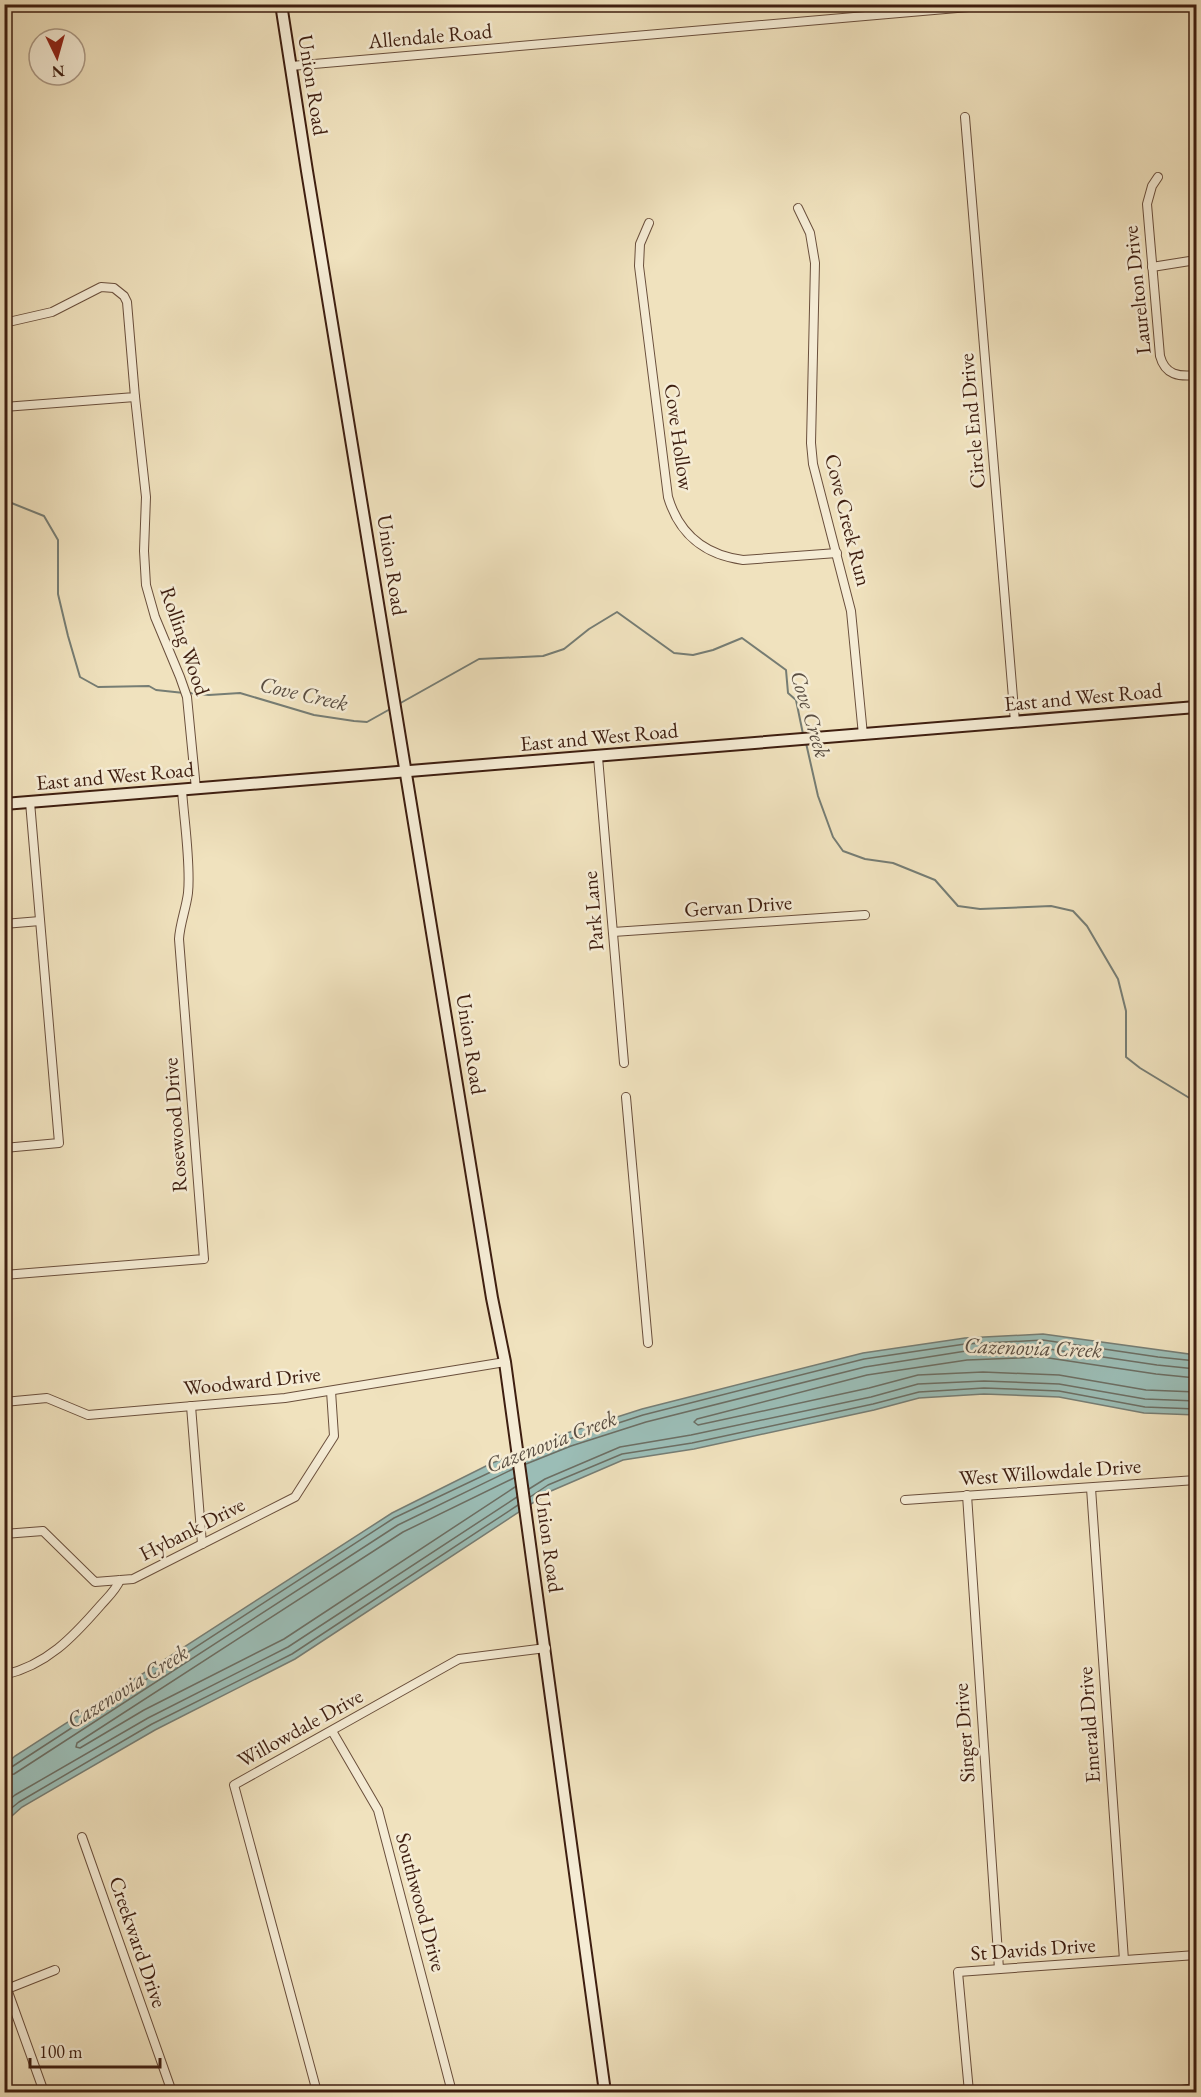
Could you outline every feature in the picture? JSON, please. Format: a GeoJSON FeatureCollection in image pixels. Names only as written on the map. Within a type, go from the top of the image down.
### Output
{"type":"FeatureCollection","features":[{"type":"Feature","properties":{"kind":"main road","name":"Union Road"},"geometry":{"type":"LineString","coordinates":[[281,4],[505,1362],[528,1538],[546,1648],[605,2092]]}},
{"type":"Feature","properties":{"kind":"main road","name":"East and West Road"},"geometry":{"type":"LineString","coordinates":[[5,804],[1197,707]]}},
{"type":"Feature","properties":{"kind":"main road"},"geometry":{"type":"LineString","coordinates":[[1182,2092],[1197,2090]]}},
{"type":"Feature","properties":{"kind":"street","name":"Allendale Road"},"geometry":{"type":"LineString","coordinates":[[291,66],[1003,4]]}},
{"type":"Feature","properties":{"kind":"street","name":"Circle End Drive"},"geometry":{"type":"LineString","coordinates":[[965,117],[1015,722]]}},
{"type":"Feature","properties":{"kind":"street","name":"Laurelton Drive"},"geometry":{"type":"LineString","coordinates":[[1158,177],[1148,195],[1147,204],[1160,359],[1168,372],[1175,375],[1197,375]]}},
{"type":"Feature","properties":{"kind":"street","name":"Cove Creek Run"},"geometry":{"type":"LineString","coordinates":[[798,208],[810,232],[815,264],[811,443],[813,464],[847,590],[855,633],[863,735]]}},
{"type":"Feature","properties":{"kind":"street","name":"Cove Hollow"},"geometry":{"type":"LineString","coordinates":[[649,223],[640,244],[639,266],[668,497],[677,519],[690,538],[702,547],[729,558],[743,560],[837,553]]}},
{"type":"Feature","properties":{"kind":"street"},"geometry":{"type":"LineString","coordinates":[[1152,267],[1197,260]]}},
{"type":"Feature","properties":{"kind":"street","name":"Rolling Wood"},"geometry":{"type":"LineString","coordinates":[[4,323],[52,312],[100,287],[120,291],[127,302],[146,497],[144,551],[146,585],[154,618],[187,697],[196,789]]}},
{"type":"Feature","properties":{"kind":"street"},"geometry":{"type":"LineString","coordinates":[[4,407],[135,397]]}},
{"type":"Feature","properties":{"kind":"street","name":"Park Lane"},"geometry":{"type":"LineString","coordinates":[[598,757],[624,1063]]}},
{"type":"Feature","properties":{"kind":"street","name":"Rosewood Drive"},"geometry":{"type":"LineString","coordinates":[[4,1275],[204,1259],[179,939],[188,894],[182,790]]}},
{"type":"Feature","properties":{"kind":"street"},"geometry":{"type":"LineString","coordinates":[[4,1148],[59,1143],[30,802]]}},
{"type":"Feature","properties":{"kind":"street","name":"Gervan Drive"},"geometry":{"type":"LineString","coordinates":[[613,932],[865,915]]}},
{"type":"Feature","properties":{"kind":"street"},"geometry":{"type":"LineString","coordinates":[[4,924],[40,921]]}},
{"type":"Feature","properties":{"kind":"street"},"geometry":{"type":"LineString","coordinates":[[626,1098],[648,1343]]}},
{"type":"Feature","properties":{"kind":"street","name":"Woodward Drive"},"geometry":{"type":"LineString","coordinates":[[4,1402],[47,1398],[88,1415],[285,1398],[505,1362]]}},
{"type":"Feature","properties":{"kind":"street","name":"Hybank Drive"},"geometry":{"type":"LineString","coordinates":[[4,1534],[43,1531],[95,1582],[133,1579],[295,1497],[334,1436],[331,1391]]}},
{"type":"Feature","properties":{"kind":"street"},"geometry":{"type":"LineString","coordinates":[[191,1406],[202,1544]]}},
{"type":"Feature","properties":{"kind":"street","name":"West Willowdale Drive"},"geometry":{"type":"LineString","coordinates":[[905,1500],[1197,1480]]}},
{"type":"Feature","properties":{"kind":"street","name":"Emerald Drive"},"geometry":{"type":"LineString","coordinates":[[1091,1488],[1124,1960]]}},
{"type":"Feature","properties":{"kind":"street","name":"Singer Drive"},"geometry":{"type":"LineString","coordinates":[[967,1495],[999,1969]]}},
{"type":"Feature","properties":{"kind":"street"},"geometry":{"type":"LineString","coordinates":[[4,1675],[34,1666],[63,1646],[78,1632],[120,1580]]}},
{"type":"Feature","properties":{"kind":"street","name":"Willowdale Drive"},"geometry":{"type":"LineString","coordinates":[[317,2092],[234,1785],[459,1659],[546,1648]]}},
{"type":"Feature","properties":{"kind":"street","name":"Southwood Drive"},"geometry":{"type":"LineString","coordinates":[[332,1731],[378,1810],[452,2092]]}},
{"type":"Feature","properties":{"kind":"street","name":"Creekward Drive"},"geometry":{"type":"LineString","coordinates":[[82,1837],[172,2092]]}},
{"type":"Feature","properties":{"kind":"street","name":"St Davids Drive"},"geometry":{"type":"LineString","coordinates":[[969,2092],[958,1972],[1197,1955]]}},
{"type":"Feature","properties":{"kind":"street"},"geometry":{"type":"LineString","coordinates":[[44,2092],[6,1989],[55,1970]]}},
{"type":"Feature","properties":{"kind":"water","name":"Cazenovia Creek"},"geometry":{"type":"Polygon","coordinates":[[[1043,1334],[1196,1355],[1196,1415],[1144,1413],[1059,1397],[984,1394],[919,1398],[694,1449],[623,1460],[551,1491],[295,1659],[155,1730],[22,1807],[5,1822],[5,1765],[15,1756],[392,1513],[490,1464],[567,1433],[642,1409],[863,1353],[965,1338],[1043,1334]]]}},
{"type":"Feature","properties":{"kind":"waterway","name":"Cove Creek"},"geometry":{"type":"LineString","coordinates":[[4,500],[44,516],[58,540],[58,594],[80,677],[98,687],[149,686],[156,690],[184,693]]}},
{"type":"Feature","properties":{"kind":"waterway","name":"Cove Creek"},"geometry":{"type":"LineString","coordinates":[[397,705],[479,659],[543,656],[564,649],[589,629],[617,612],[674,653],[693,655],[713,650],[742,638],[786,670],[788,693],[796,700],[803,734]]}},
{"type":"Feature","properties":{"kind":"waterway","name":"Cove Creek"},"geometry":{"type":"LineString","coordinates":[[189,693],[209,695],[240,693],[314,715],[367,722],[392,708]]}},
{"type":"Feature","properties":{"kind":"waterway","name":"Cove Creek"},"geometry":{"type":"LineString","coordinates":[[806,743],[818,796],[833,837],[843,851],[865,859],[893,863],[935,880],[958,906],[980,909],[1051,906],[1073,911],[1087,926],[1118,979],[1126,1011],[1126,1057],[1196,1102]]}}]}
